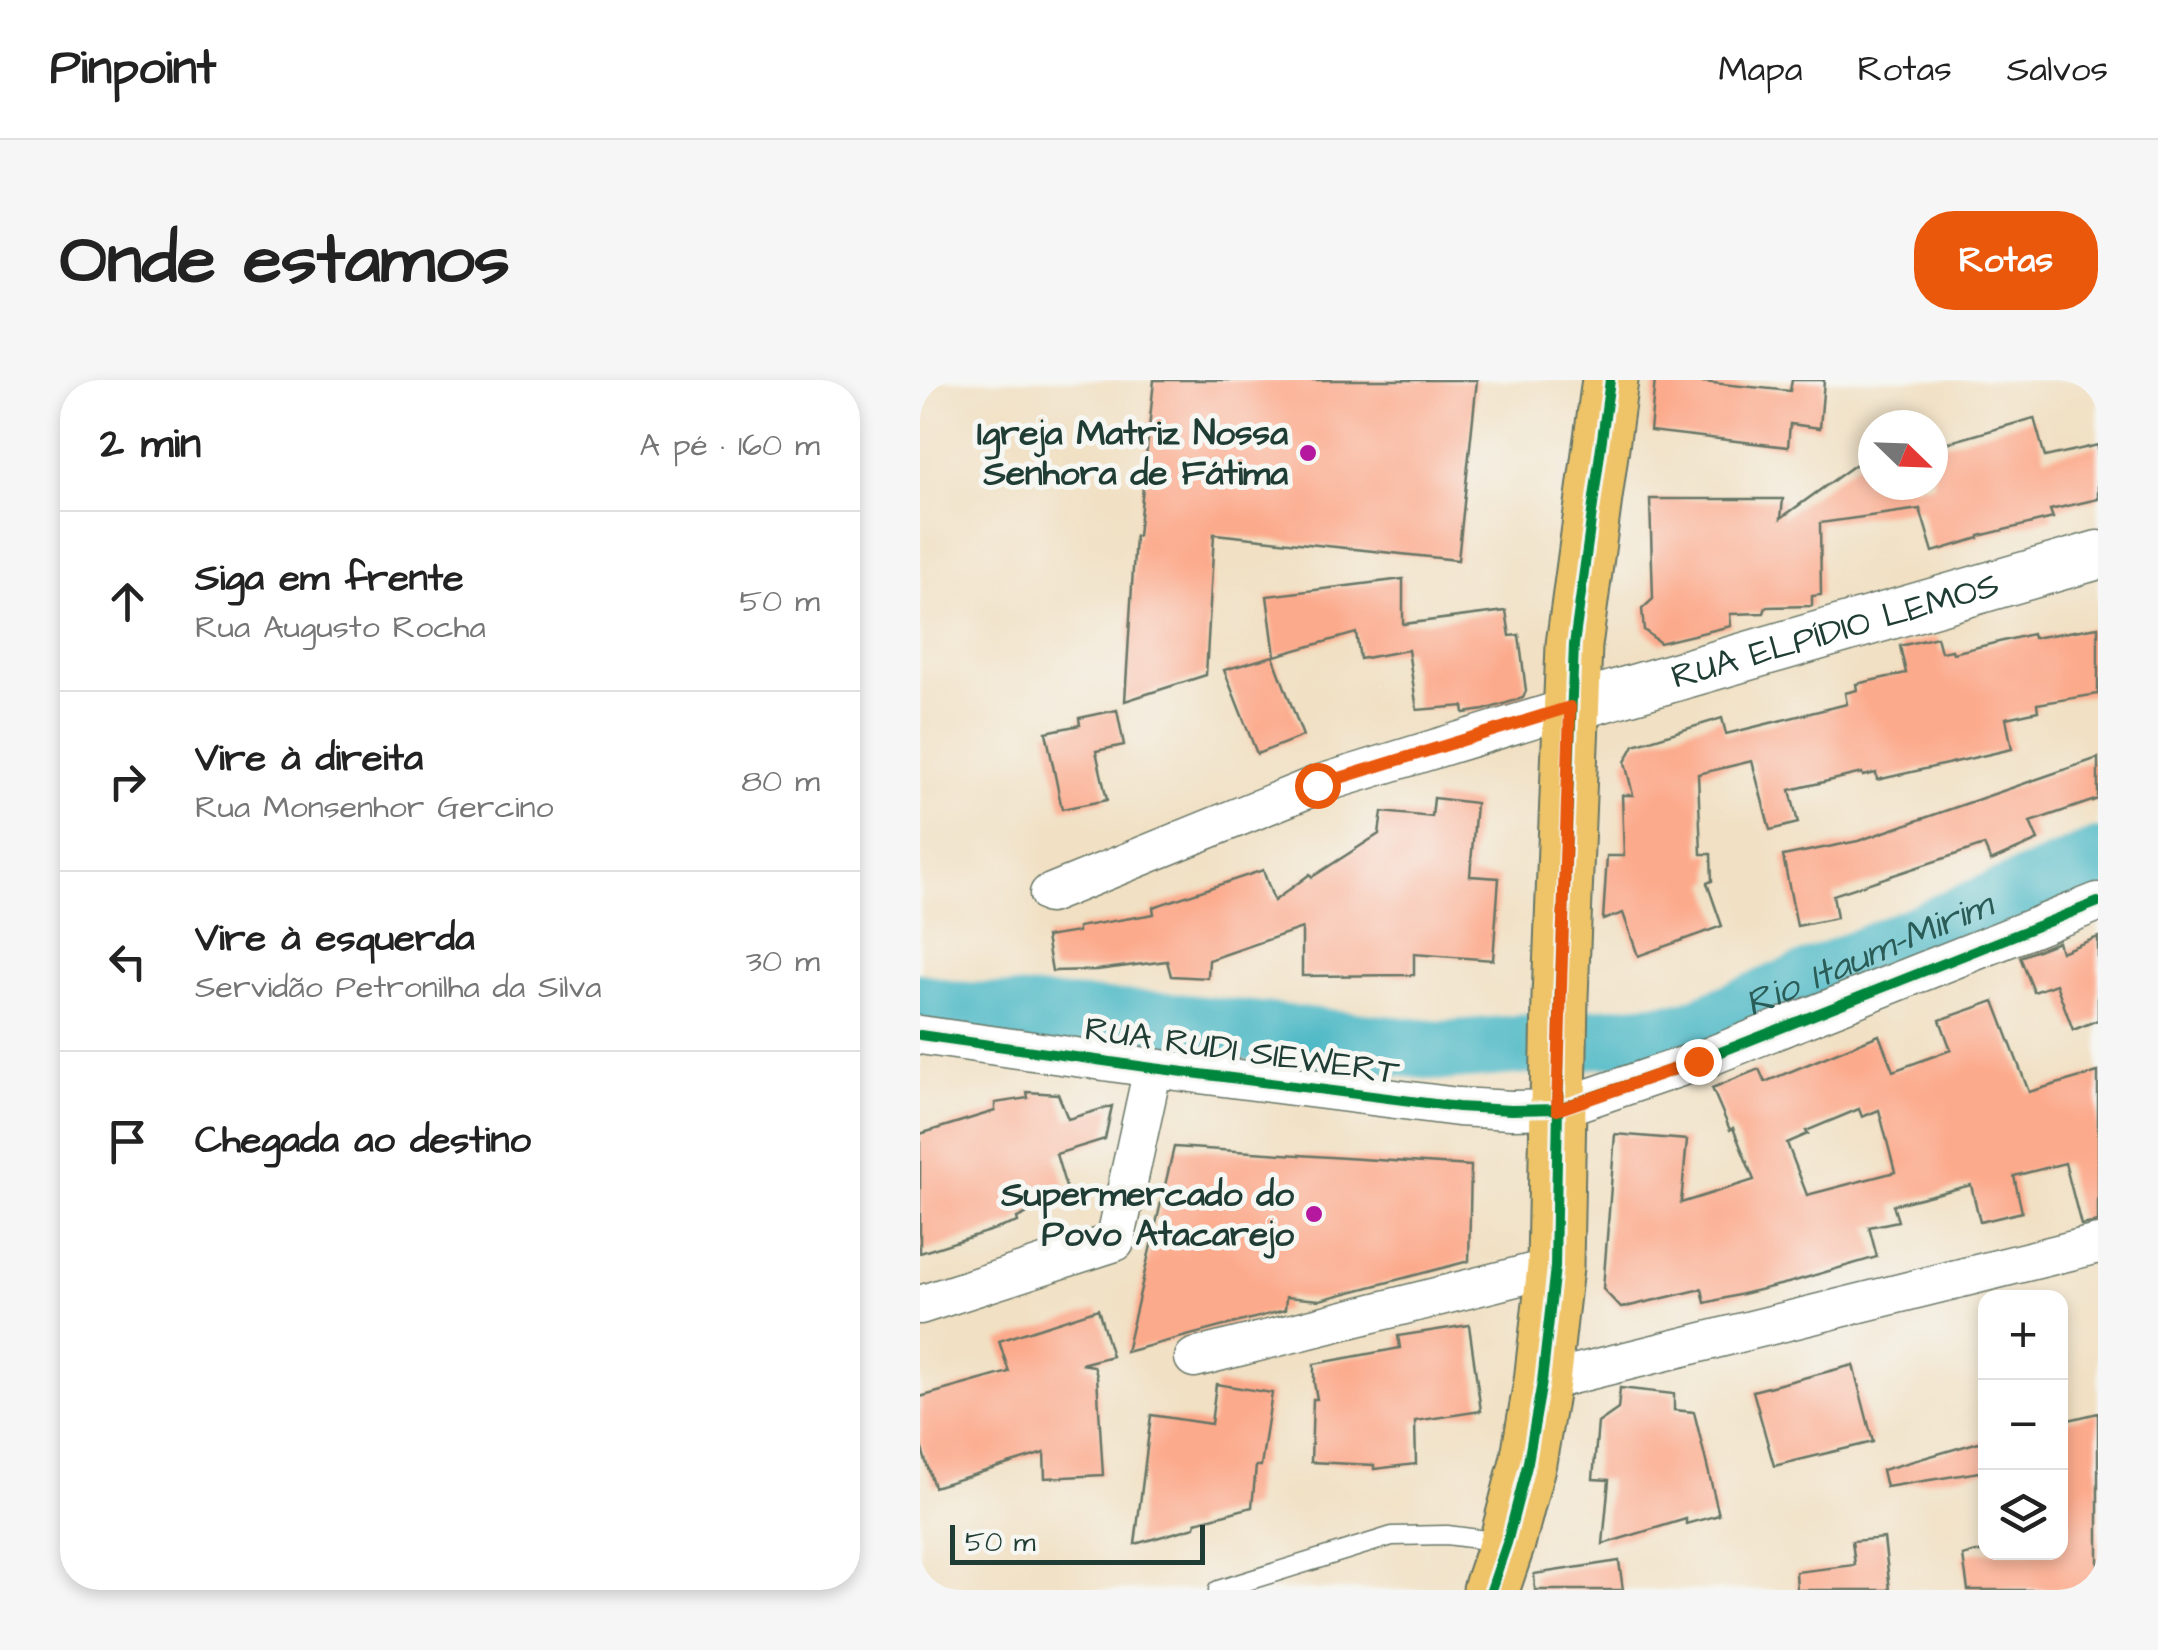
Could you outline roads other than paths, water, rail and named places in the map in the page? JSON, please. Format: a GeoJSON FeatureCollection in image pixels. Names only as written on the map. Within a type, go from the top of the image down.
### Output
{"type":"FeatureCollection","features":[{"type":"Feature","properties":{"kind":"main road"},"geometry":{"type":"LineString","coordinates":[[1499,1566],[1528,1462],[1542,1382],[1554,1267],[1570,707],[1574,644],[1610,380]]}},
{"type":"Feature","properties":{"kind":"street","name":"RUA ELPÍDIO LEMOS"},"geometry":{"type":"LineString","coordinates":[[1570,707],[2098,556]]}},
{"type":"Feature","properties":{"kind":"street"},"geometry":{"type":"LineString","coordinates":[[1049,894],[1317,785],[1570,707]]}},
{"type":"Feature","properties":{"kind":"street","name":"RUA RUDI SIEWERT"},"geometry":{"type":"LineString","coordinates":[[920,1035],[1458,1107],[1511,1110],[1698,1061],[2098,902]]}},
{"type":"Feature","properties":{"kind":"street"},"geometry":{"type":"LineString","coordinates":[[920,1305],[1115,1242],[1152,1068]]}},
{"type":"Feature","properties":{"kind":"street"},"geometry":{"type":"LineString","coordinates":[[1542,1382],[2098,1244]]}},
{"type":"Feature","properties":{"kind":"street"},"geometry":{"type":"LineString","coordinates":[[1194,1358],[1554,1267]]}},
{"type":"Feature","properties":{"kind":"lane"},"geometry":{"type":"LineString","coordinates":[[1218,1590],[1392,1536],[1447,1535],[1499,1566]]}},
{"type":"Feature","properties":{"kind":"waterway","name":"Rio Itaum-Mirim"},"geometry":{"type":"LineString","coordinates":[[920,1003],[951,1011],[1166,1022],[1442,1051],[1689,1031],[2098,858]]}},
{"type":"Feature","properties":{"kind":"place","name":"Igreja Matriz Nossa Senhora de Fátima"},"geometry":{"type":"Point","coordinates":[1308,453]}},
{"type":"Feature","properties":{"kind":"place","name":"Supermercado do Povo Atacarejo"},"geometry":{"type":"Point","coordinates":[1314,1214]}}]}
